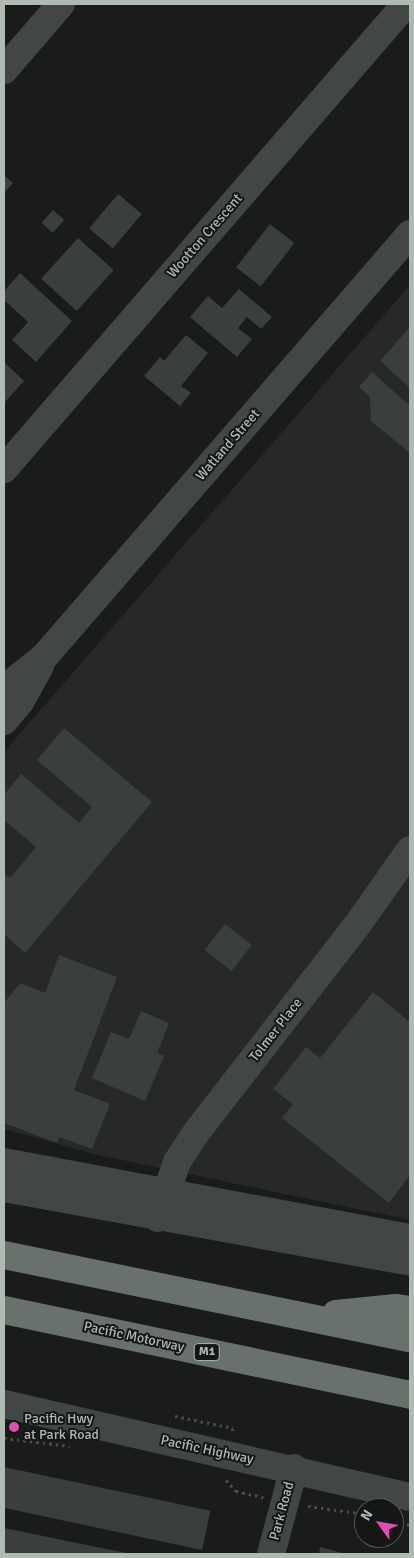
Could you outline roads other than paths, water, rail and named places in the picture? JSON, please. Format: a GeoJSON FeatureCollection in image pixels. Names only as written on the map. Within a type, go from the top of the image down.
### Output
{"type":"FeatureCollection","features":[{"type":"Feature","properties":{"kind":"highway"},"geometry":{"type":"LineString","coordinates":[[4,1255],[410,1338]]}},
{"type":"Feature","properties":{"kind":"highway"},"geometry":{"type":"LineString","coordinates":[[314,1317],[396,1308],[410,1310]]}},
{"type":"Feature","properties":{"kind":"highway","name":"Pacific Motorway"},"geometry":{"type":"LineString","coordinates":[[4,1310],[410,1395]]}},
{"type":"Feature","properties":{"kind":"street","name":"Wootton Crescent"},"geometry":{"type":"LineString","coordinates":[[4,469],[406,4]]}},
{"type":"Feature","properties":{"kind":"street"},"geometry":{"type":"LineString","coordinates":[[4,70],[56,6]]}},
{"type":"Feature","properties":{"kind":"street","name":"Watland Street"},"geometry":{"type":"LineString","coordinates":[[4,688],[45,656],[410,234]]}},
{"type":"Feature","properties":{"kind":"street","name":"Watland Street"},"geometry":{"type":"LineString","coordinates":[[4,721],[20,702],[45,656]]}},
{"type":"Feature","properties":{"kind":"street","name":"Tolmer Place"},"geometry":{"type":"LineString","coordinates":[[162,1206],[177,1162],[194,1134],[358,924],[410,850]]}},
{"type":"Feature","properties":{"kind":"street"},"geometry":{"type":"LineString","coordinates":[[4,1162],[162,1206],[410,1262]]}},
{"type":"Feature","properties":{"kind":"street"},"geometry":{"type":"LineString","coordinates":[[4,1188],[410,1238]]}},
{"type":"Feature","properties":{"kind":"street","name":"Pacific Highway"},"geometry":{"type":"LineString","coordinates":[[4,1404],[294,1468],[410,1497]]}},
{"type":"Feature","properties":{"kind":"street","name":"Park Road"},"geometry":{"type":"LineString","coordinates":[[271,1554],[294,1468]]}},
{"type":"Feature","properties":{"kind":"place","name":"Pacific Hwy at Park Road"},"geometry":{"type":"Point","coordinates":[14,1427]}}]}
